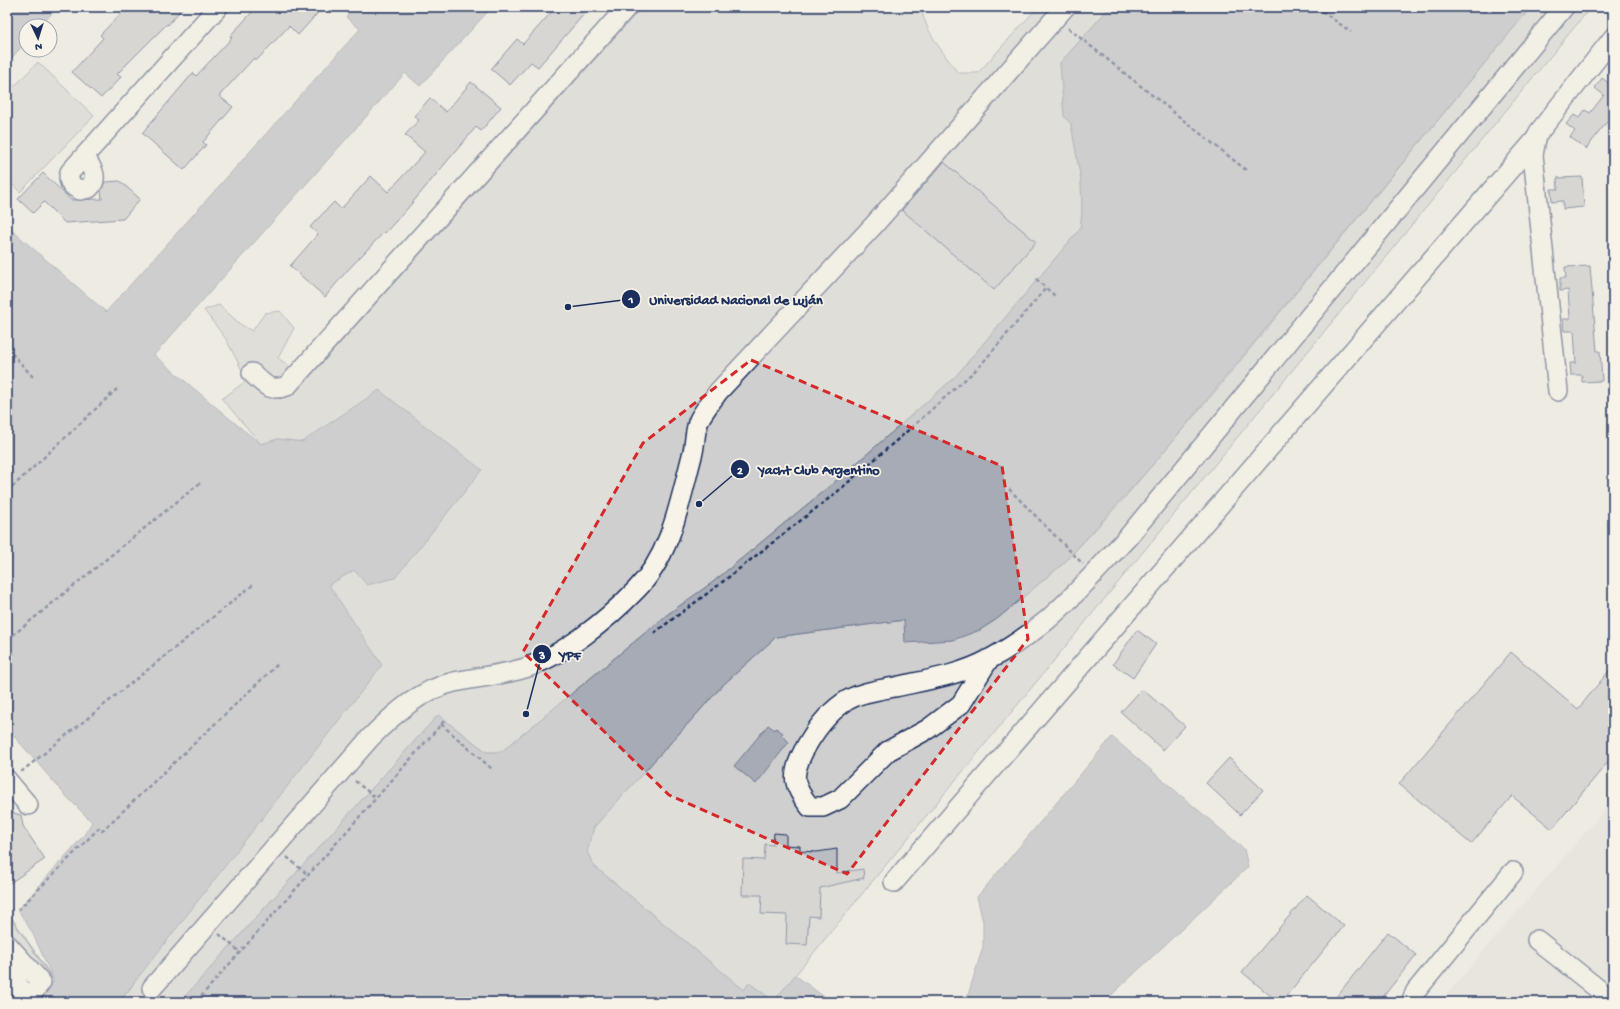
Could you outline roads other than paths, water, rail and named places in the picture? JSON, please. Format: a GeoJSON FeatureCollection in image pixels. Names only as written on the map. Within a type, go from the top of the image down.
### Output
{"type":"FeatureCollection","features":[{"type":"Feature","properties":{"kind":"street"},"geometry":{"type":"LineString","coordinates":[[85,157],[218,7]]}},
{"type":"Feature","properties":{"kind":"street"},"geometry":{"type":"LineString","coordinates":[[252,373],[269,388],[278,389],[287,386],[627,7]]}},
{"type":"Feature","properties":{"kind":"street"},"geometry":{"type":"LineString","coordinates":[[152,988],[370,738],[402,708],[438,687],[454,682],[526,667],[561,651],[606,618],[637,590],[655,566],[667,543],[695,442],[698,421],[718,392],[874,225],[1065,7]]}},
{"type":"Feature","properties":{"kind":"street"},"geometry":{"type":"LineString","coordinates":[[989,659],[961,704],[928,729],[888,751],[840,799],[823,807],[810,807],[799,793],[795,774],[811,737],[843,704],[854,698],[877,690],[948,676],[972,668],[989,659],[1011,646],[1046,621],[1128,537],[1564,7]]}},
{"type":"Feature","properties":{"kind":"street"},"geometry":{"type":"LineString","coordinates":[[1558,391],[1533,155],[1539,132],[1613,38]]}},
{"type":"Feature","properties":{"kind":"street"},"geometry":{"type":"LineString","coordinates":[[894,882],[1536,139]]}},
{"type":"Feature","properties":{"kind":"street"},"geometry":{"type":"LineString","coordinates":[[14,776],[28,805]]}},
{"type":"Feature","properties":{"kind":"street"},"geometry":{"type":"LineString","coordinates":[[1411,1002],[1416,991],[1512,872]]}},
{"type":"Feature","properties":{"kind":"street"},"geometry":{"type":"LineString","coordinates":[[1537,940],[1613,1001]]}},
{"type":"Feature","properties":{"kind":"street"},"geometry":{"type":"LineString","coordinates":[[7,944],[41,982],[27,1000],[7,966]]}},
{"type":"Feature","properties":{"kind":"place","name":"Universidad Nacional de Luján"},"geometry":{"type":"Point","coordinates":[568,307]}},
{"type":"Feature","properties":{"kind":"place","name":"Yacht Club Argentino"},"geometry":{"type":"Point","coordinates":[699,504]}},
{"type":"Feature","properties":{"kind":"place","name":"YPF"},"geometry":{"type":"Point","coordinates":[526,714]}}]}
